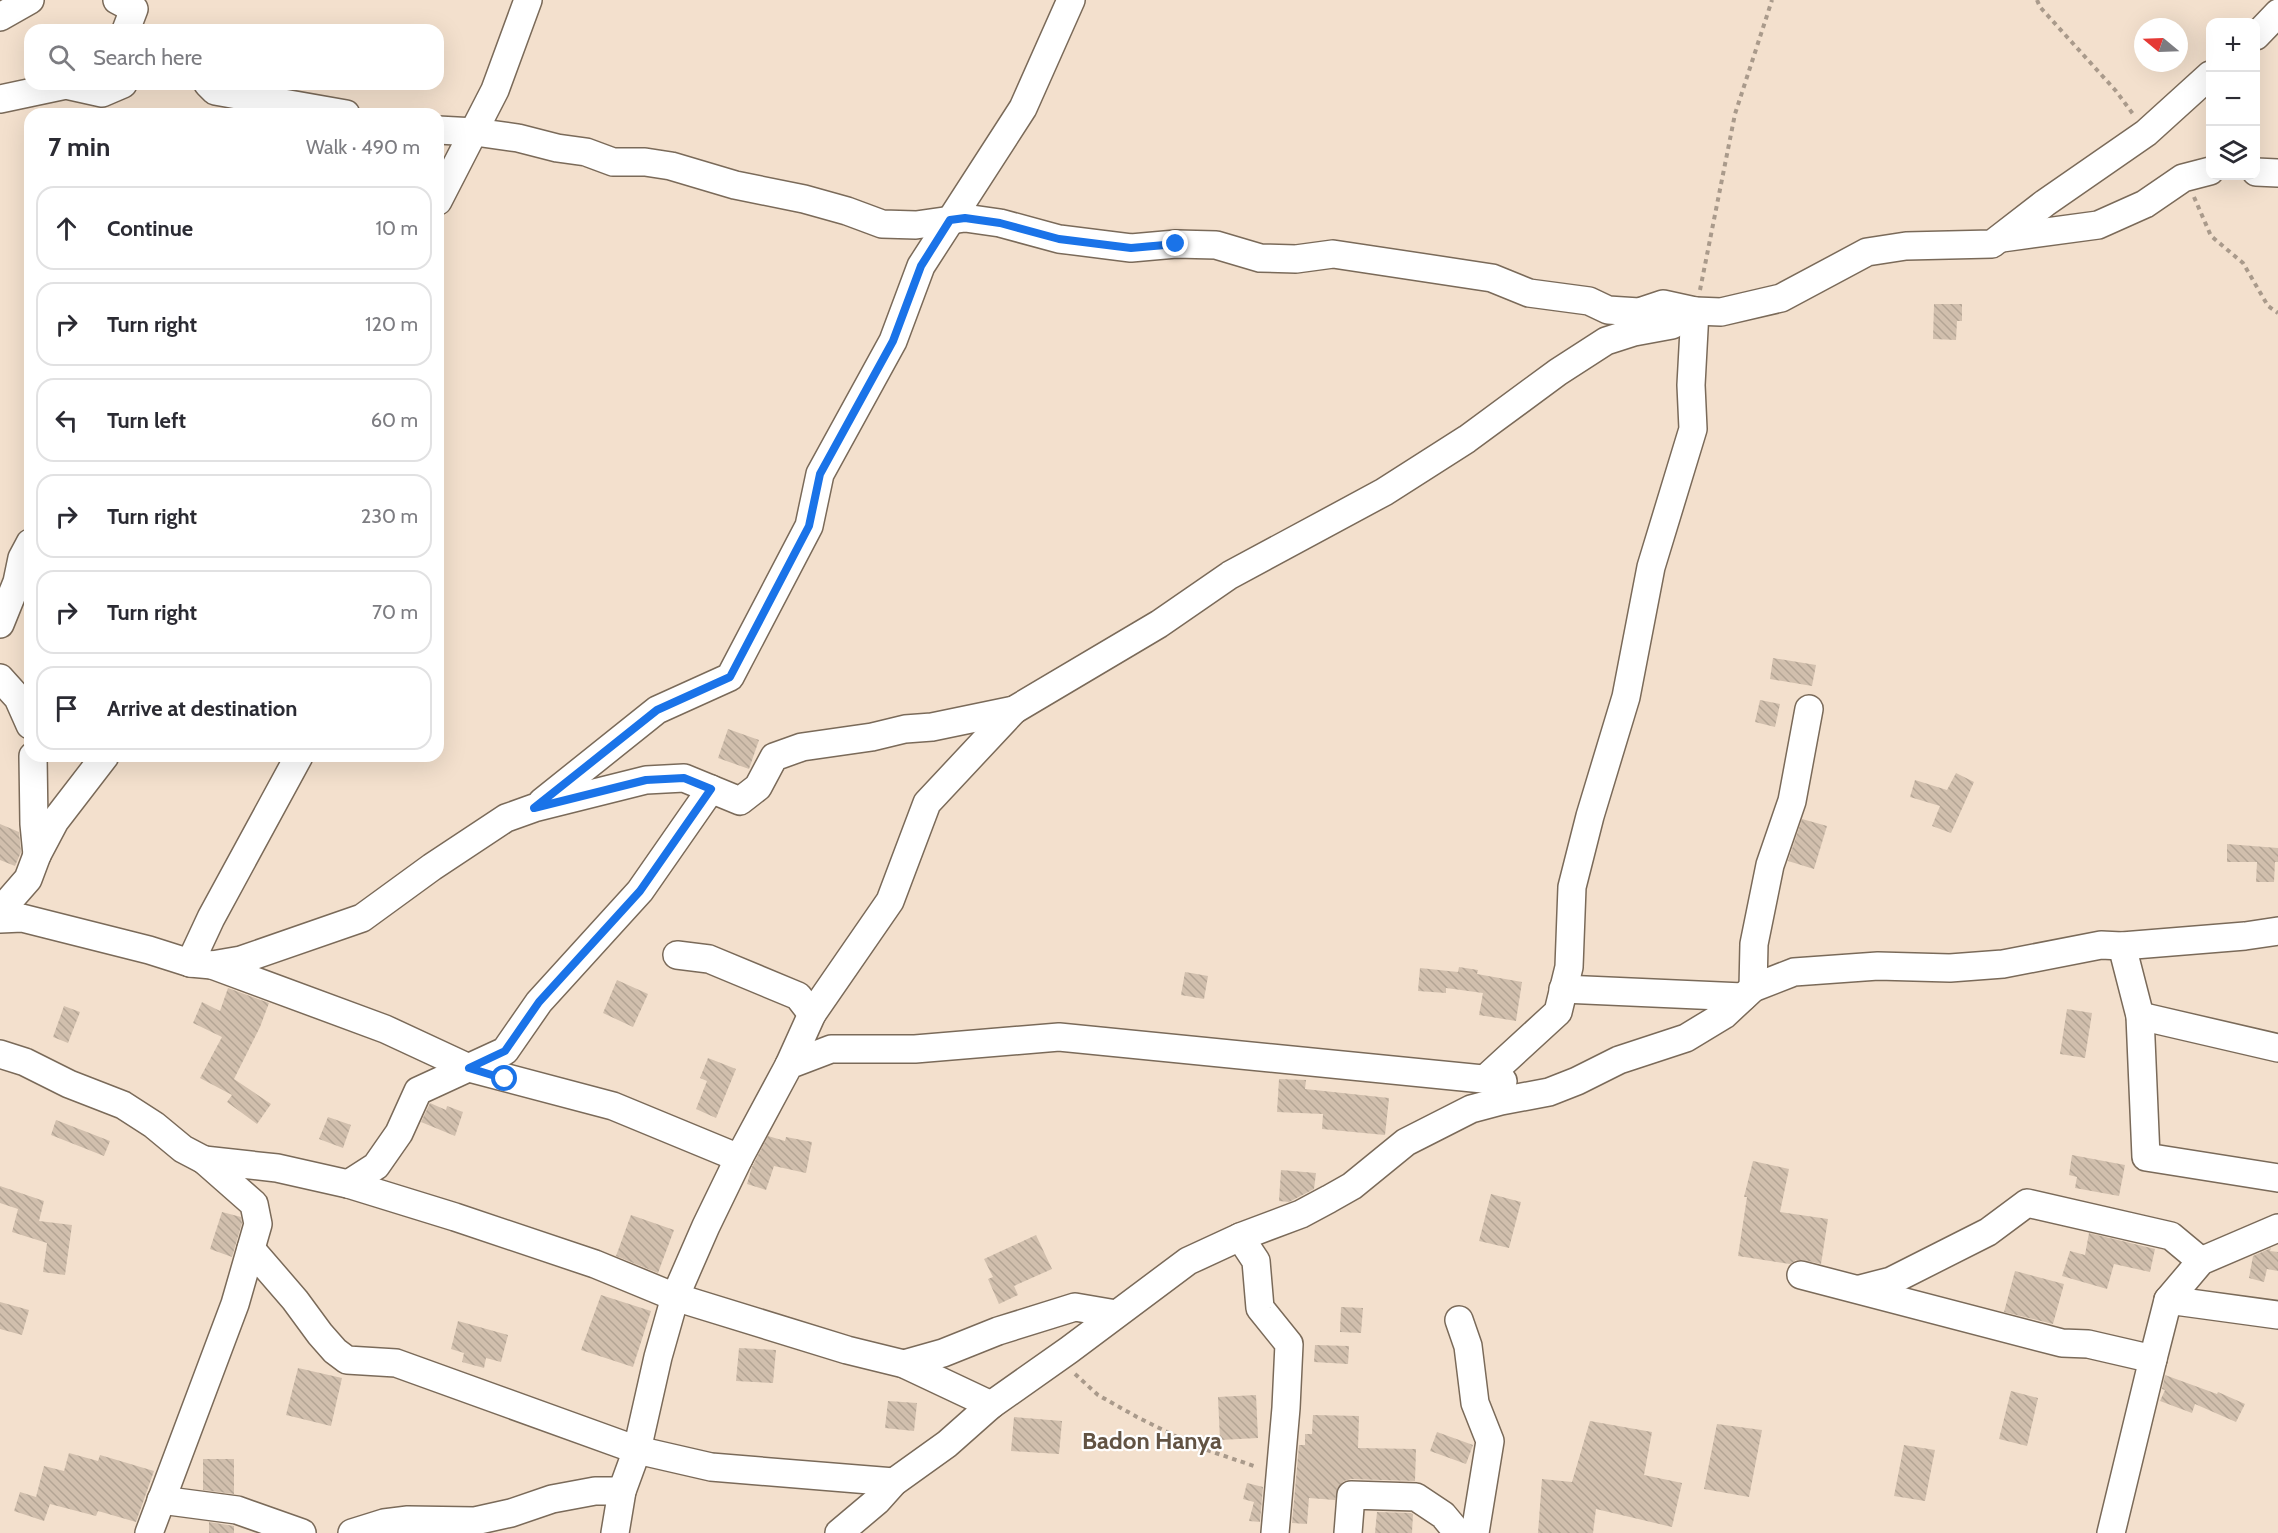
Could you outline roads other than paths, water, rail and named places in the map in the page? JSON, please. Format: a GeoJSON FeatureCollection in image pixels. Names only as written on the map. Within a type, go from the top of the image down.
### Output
{"type":"FeatureCollection","features":[{"type":"Feature","properties":{"kind":"street"},"geometry":{"type":"LineString","coordinates":[[0,17],[30,0]]}},
{"type":"Feature","properties":{"kind":"street"},"geometry":{"type":"LineString","coordinates":[[117,0],[134,9],[128,24]]}},
{"type":"Feature","properties":{"kind":"street"},"geometry":{"type":"LineString","coordinates":[[444,190],[495,90],[528,0]]}},
{"type":"Feature","properties":{"kind":"street"},"geometry":{"type":"LineString","coordinates":[[534,808],[657,710],[730,677],[809,526],[820,474],[893,341],[921,266],[1023,108],[1071,1]]}},
{"type":"Feature","properties":{"kind":"street"},"geometry":{"type":"LineString","coordinates":[[2260,32],[2278,13]]}},
{"type":"Feature","properties":{"kind":"street"},"geometry":{"type":"LineString","coordinates":[[444,130],[518,138],[557,148],[586,152],[613,162],[645,162],[671,166],[735,185],[804,199],[882,224],[916,225],[965,218],[1000,223],[1059,239],[1131,248],[1176,244],[1216,245],[1260,258],[1296,259],[1334,254],[1492,278],[1529,293],[1589,301],[1608,310],[1639,312],[1663,304],[1695,311],[1721,312],[1781,298],[1867,252],[1906,246],[1992,244],[2045,203],[2146,133],[2206,79]]}},
{"type":"Feature","properties":{"kind":"street"},"geometry":{"type":"LineString","coordinates":[[0,99],[42,90]]}},
{"type":"Feature","properties":{"kind":"street"},"geometry":{"type":"LineString","coordinates":[[88,90],[106,94]]}},
{"type":"Feature","properties":{"kind":"street"},"geometry":{"type":"LineString","coordinates":[[214,90],[311,108]]}},
{"type":"Feature","properties":{"kind":"street"},"geometry":{"type":"LineString","coordinates":[[2001,238],[2098,225],[2145,204],[2183,178],[2206,172]]}},
{"type":"Feature","properties":{"kind":"street"},"geometry":{"type":"LineString","coordinates":[[2260,172],[2278,173]]}},
{"type":"Feature","properties":{"kind":"street"},"geometry":{"type":"LineString","coordinates":[[615,1533],[622,1491],[637,1450],[658,1357],[675,1297],[706,1226],[739,1158],[789,1065],[812,1014],[890,902],[927,803],[1014,710],[1160,624],[1230,575],[1384,492],[1467,439],[1558,372],[1606,341],[1634,332],[1672,325],[1695,311]]}},
{"type":"Feature","properties":{"kind":"street"},"geometry":{"type":"LineString","coordinates":[[1485,1079],[1558,1012],[1569,967],[1572,887],[1590,816],[1626,696],[1652,567],[1693,429],[1691,385],[1695,311]]}},
{"type":"Feature","properties":{"kind":"street"},"geometry":{"type":"LineString","coordinates":[[0,624],[17,582],[24,554]]}},
{"type":"Feature","properties":{"kind":"street"},"geometry":{"type":"LineString","coordinates":[[0,678],[18,698],[24,712]]}},
{"type":"Feature","properties":{"kind":"street"},"geometry":{"type":"LineString","coordinates":[[1748,992],[1754,944],[1770,865],[1792,801],[1809,709]]}},
{"type":"Feature","properties":{"kind":"street"},"geometry":{"type":"LineString","coordinates":[[201,964],[241,960],[362,918],[432,867],[506,818],[534,808],[646,780],[684,778],[740,801],[758,787],[774,757],[783,753],[802,747],[872,737],[904,729],[943,725],[1014,710]]}},
{"type":"Feature","properties":{"kind":"street"},"geometry":{"type":"LineString","coordinates":[[33,762],[37,855]]}},
{"type":"Feature","properties":{"kind":"street"},"geometry":{"type":"LineString","coordinates":[[100,762],[55,821],[37,855],[28,879],[2,909],[22,918],[201,964],[385,1029],[469,1068],[613,1106],[739,1158]]}},
{"type":"Feature","properties":{"kind":"street"},"geometry":{"type":"LineString","coordinates":[[201,964],[211,918],[296,762]]}},
{"type":"Feature","properties":{"kind":"street"},"geometry":{"type":"LineString","coordinates":[[348,1184],[376,1166],[399,1133],[418,1091],[505,1051],[539,1002],[640,891],[711,789]]}},
{"type":"Feature","properties":{"kind":"street"},"geometry":{"type":"LineString","coordinates":[[839,1533],[877,1501],[894,1482],[947,1444],[991,1405],[1188,1261],[1240,1237],[1301,1214],[1329,1199],[1352,1186],[1406,1142],[1439,1124],[1471,1109],[1561,1088],[1619,1060],[1686,1038],[1724,1015],[1748,992],[1794,972],[1878,966],[1950,968],[1993,965],[2042,958],[2083,947],[2246,936],[2278,931]]}},
{"type":"Feature","properties":{"kind":"street"},"geometry":{"type":"LineString","coordinates":[[2122,946],[2140,1016],[2146,1157],[2278,1178]]}},
{"type":"Feature","properties":{"kind":"street"},"geometry":{"type":"LineString","coordinates":[[677,955],[709,959],[798,996],[812,1014]]}},
{"type":"Feature","properties":{"kind":"street"},"geometry":{"type":"LineString","coordinates":[[1563,989],[1748,992]]}},
{"type":"Feature","properties":{"kind":"street"},"geometry":{"type":"LineString","coordinates":[[2140,1016],[2278,1048]]}},
{"type":"Feature","properties":{"kind":"street"},"geometry":{"type":"LineString","coordinates":[[789,1065],[831,1048],[915,1048],[1059,1036],[1561,1088]]}},
{"type":"Feature","properties":{"kind":"street"},"geometry":{"type":"LineString","coordinates":[[0,1054],[25,1062],[69,1084],[123,1105],[154,1125],[183,1149],[204,1160],[254,1204],[258,1224],[235,1304],[148,1533]]}},
{"type":"Feature","properties":{"kind":"street"},"geometry":{"type":"LineString","coordinates":[[204,1160],[277,1168],[348,1184],[455,1217],[595,1264],[675,1297],[847,1350],[904,1364],[991,1405]]}},
{"type":"Feature","properties":{"kind":"street"},"geometry":{"type":"LineString","coordinates":[[1859,1289],[1892,1281],[1988,1232],[2027,1203],[2171,1236],[2201,1261]]}},
{"type":"Feature","properties":{"kind":"street"},"geometry":{"type":"LineString","coordinates":[[2111,1533],[2168,1300],[2201,1261],[2278,1228]]}},
{"type":"Feature","properties":{"kind":"street"},"geometry":{"type":"LineString","coordinates":[[1240,1237],[1256,1261],[1260,1308],[1289,1344],[1275,1533]]}},
{"type":"Feature","properties":{"kind":"street"},"geometry":{"type":"LineString","coordinates":[[251,1249],[295,1300],[320,1334],[335,1351],[347,1360],[396,1363],[637,1450],[711,1467],[894,1482]]}},
{"type":"Feature","properties":{"kind":"street"},"geometry":{"type":"LineString","coordinates":[[1801,1275],[2062,1342],[2088,1344],[2152,1359]]}},
{"type":"Feature","properties":{"kind":"street"},"geometry":{"type":"LineString","coordinates":[[2168,1300],[2278,1315]]}},
{"type":"Feature","properties":{"kind":"street"},"geometry":{"type":"LineString","coordinates":[[904,1364],[943,1353],[998,1331],[1075,1307],[1116,1314]]}},
{"type":"Feature","properties":{"kind":"street"},"geometry":{"type":"LineString","coordinates":[[1460,1320],[1468,1347],[1475,1403],[1490,1441],[1475,1533]]}},
{"type":"Feature","properties":{"kind":"street"},"geometry":{"type":"LineString","coordinates":[[352,1533],[384,1523],[408,1520],[475,1521],[511,1513],[552,1499],[595,1491],[622,1491]]}},
{"type":"Feature","properties":{"kind":"street"},"geometry":{"type":"LineString","coordinates":[[1348,1533],[1351,1495],[1416,1497],[1443,1515],[1458,1533]]}},
{"type":"Feature","properties":{"kind":"street"},"geometry":{"type":"LineString","coordinates":[[161,1500],[237,1510],[302,1533]]}},
{"type":"Feature","properties":{"kind":"district","name":"Badon Hanya"},"geometry":{"type":"Point","coordinates":[1152,1440]}}]}
